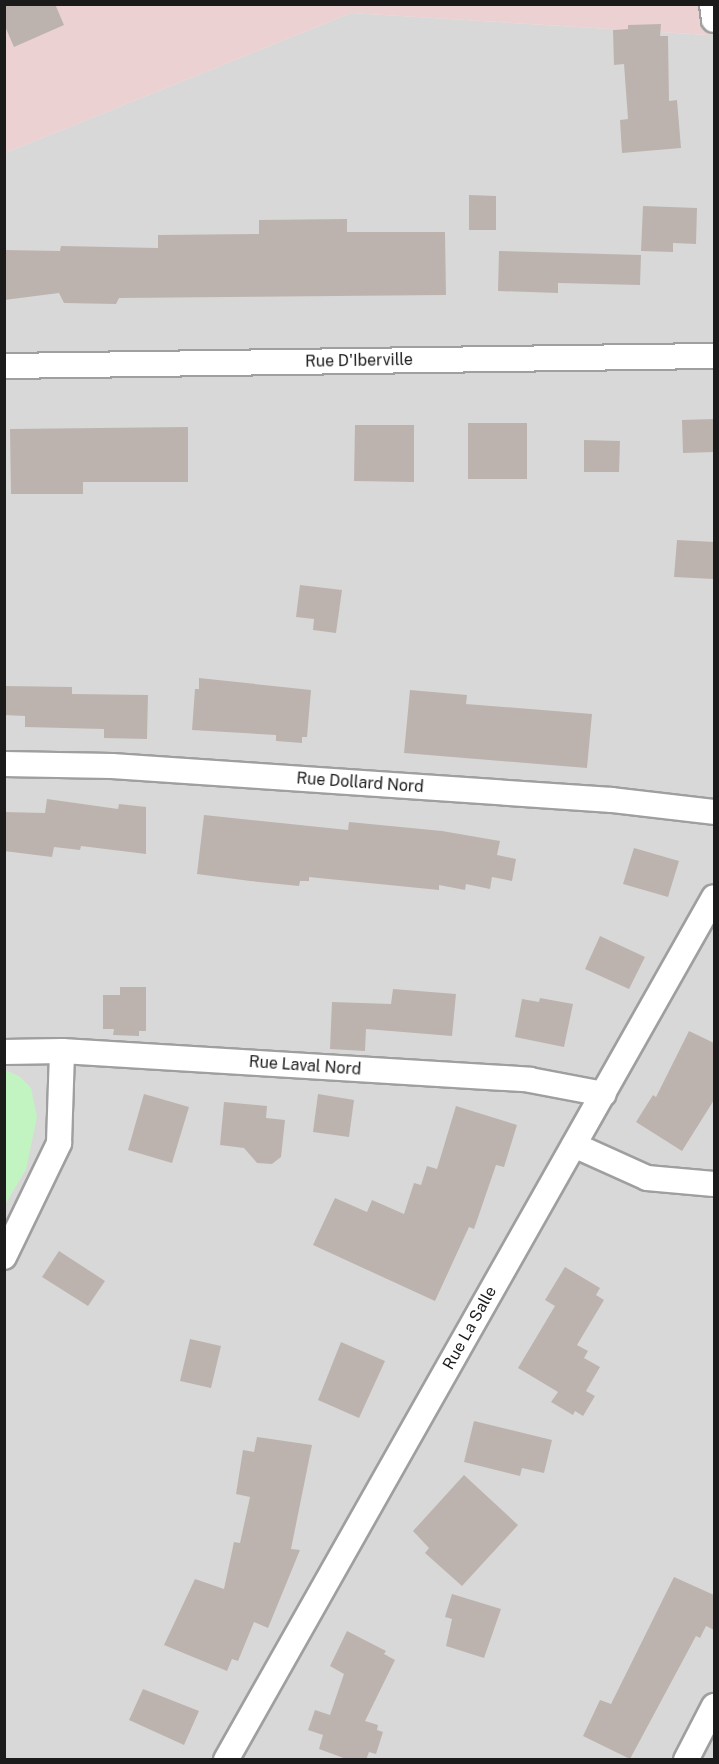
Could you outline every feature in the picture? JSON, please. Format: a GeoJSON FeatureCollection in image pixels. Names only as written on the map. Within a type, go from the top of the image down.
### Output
{"type":"FeatureCollection","features":[{"type":"Feature","properties":{"kind":"street"},"geometry":{"type":"LineString","coordinates":[[712,4],[714,20]]}},
{"type":"Feature","properties":{"kind":"street","name":"Rue D'Iberville"},"geometry":{"type":"LineString","coordinates":[[4,366],[714,356]]}},
{"type":"Feature","properties":{"kind":"street","name":"Rue Dollard Nord"},"geometry":{"type":"LineString","coordinates":[[4,764],[112,766],[588,798],[714,812]]}},
{"type":"Feature","properties":{"kind":"street","name":"Rue La Salle"},"geometry":{"type":"LineString","coordinates":[[226,1760],[714,897]]}},
{"type":"Feature","properties":{"kind":"street"},"geometry":{"type":"LineString","coordinates":[[4,1257],[59,1143],[62,1051]]}},
{"type":"Feature","properties":{"kind":"street","name":"Rue Laval Nord"},"geometry":{"type":"LineString","coordinates":[[4,1052],[62,1051],[530,1080],[604,1094]]}},
{"type":"Feature","properties":{"kind":"street"},"geometry":{"type":"LineString","coordinates":[[574,1145],[646,1178],[714,1184]]}},
{"type":"Feature","properties":{"kind":"street"},"geometry":{"type":"LineString","coordinates":[[686,1760],[714,1706]]}},
{"type":"Feature","properties":{"kind":"shaded area"},"geometry":{"type":"Polygon","coordinates":[[[5,5],[704,5],[709,35],[351,13],[5,153],[5,5]]]}},
{"type":"Feature","properties":{"kind":"shaded area"},"geometry":{"type":"Polygon","coordinates":[[[704,5],[714,5],[714,1759],[5,1759],[4,1205],[26,1169],[20,1077],[5,1070],[5,153],[351,13],[708,35],[704,5]]]}},
{"type":"Feature","properties":{"kind":"green space"},"geometry":{"type":"Polygon","coordinates":[[[5,1070],[20,1077],[31,1088],[37,1117],[26,1169],[5,1205],[5,1070]]]}},
{"type":"Feature","properties":{"kind":"building"},"geometry":{"type":"Polygon","coordinates":[[[4,4],[55,4],[64,25],[14,47],[4,24],[4,4]]]}},
{"type":"Feature","properties":{"kind":"building"},"geometry":{"type":"Polygon","coordinates":[[[661,24],[660,36],[668,36],[669,101],[677,100],[681,148],[622,153],[620,120],[628,119],[624,64],[614,65],[613,30],[628,29],[628,25],[661,24]]]}},
{"type":"Feature","properties":{"kind":"building"},"geometry":{"type":"Polygon","coordinates":[[[469,195],[496,196],[496,230],[469,230],[469,195]]]}},
{"type":"Feature","properties":{"kind":"building"},"geometry":{"type":"Polygon","coordinates":[[[643,206],[697,208],[696,244],[673,243],[673,252],[641,251],[643,206]]]}},
{"type":"Feature","properties":{"kind":"building"},"geometry":{"type":"Polygon","coordinates":[[[347,219],[347,232],[445,232],[446,295],[119,298],[116,304],[64,303],[59,293],[4,300],[4,250],[60,251],[61,246],[158,248],[158,235],[259,234],[259,220],[347,219]]]}},
{"type":"Feature","properties":{"kind":"building"},"geometry":{"type":"Polygon","coordinates":[[[499,251],[641,255],[640,285],[558,283],[558,293],[498,291],[499,251]]]}},
{"type":"Feature","properties":{"kind":"building"},"geometry":{"type":"Polygon","coordinates":[[[714,419],[714,452],[683,453],[682,420],[714,419]]]}},
{"type":"Feature","properties":{"kind":"building"},"geometry":{"type":"Polygon","coordinates":[[[468,423],[527,423],[527,479],[468,479],[468,423]]]}},
{"type":"Feature","properties":{"kind":"building"},"geometry":{"type":"Polygon","coordinates":[[[355,425],[414,425],[414,482],[354,481],[355,425]]]}},
{"type":"Feature","properties":{"kind":"building"},"geometry":{"type":"Polygon","coordinates":[[[188,427],[188,482],[83,482],[83,494],[11,494],[10,429],[188,427]]]}},
{"type":"Feature","properties":{"kind":"building"},"geometry":{"type":"Polygon","coordinates":[[[584,440],[620,441],[619,472],[584,472],[584,440]]]}},
{"type":"Feature","properties":{"kind":"building"},"geometry":{"type":"Polygon","coordinates":[[[677,540],[714,542],[714,579],[674,577],[677,540]]]}},
{"type":"Feature","properties":{"kind":"building"},"geometry":{"type":"Polygon","coordinates":[[[300,585],[342,590],[336,633],[313,630],[314,619],[296,617],[300,585]]]}},
{"type":"Feature","properties":{"kind":"building"},"geometry":{"type":"Polygon","coordinates":[[[199,678],[311,690],[307,737],[302,737],[302,743],[276,741],[276,735],[192,730],[195,689],[199,689],[199,678]]]}},
{"type":"Feature","properties":{"kind":"building"},"geometry":{"type":"Polygon","coordinates":[[[4,686],[72,687],[72,694],[148,695],[147,739],[104,738],[104,729],[25,727],[25,716],[4,715],[4,686]]]}},
{"type":"Feature","properties":{"kind":"building"},"geometry":{"type":"Polygon","coordinates":[[[410,690],[467,695],[466,704],[592,714],[587,768],[404,753],[410,690]]]}},
{"type":"Feature","properties":{"kind":"building"},"geometry":{"type":"Polygon","coordinates":[[[47,799],[118,809],[119,804],[146,807],[146,854],[81,846],[80,850],[54,847],[52,857],[4,851],[4,812],[45,813],[47,799]]]}},
{"type":"Feature","properties":{"kind":"building"},"geometry":{"type":"Polygon","coordinates":[[[204,815],[348,830],[349,822],[442,831],[500,841],[497,855],[516,859],[512,881],[492,877],[490,889],[466,884],[465,890],[439,885],[439,890],[309,877],[309,881],[300,881],[299,886],[197,874],[204,815]]]}},
{"type":"Feature","properties":{"kind":"building"},"geometry":{"type":"Polygon","coordinates":[[[634,848],[679,861],[668,897],[623,884],[634,848]]]}},
{"type":"Feature","properties":{"kind":"building"},"geometry":{"type":"Polygon","coordinates":[[[600,936],[645,957],[629,989],[585,969],[600,936]]]}},
{"type":"Feature","properties":{"kind":"building"},"geometry":{"type":"Polygon","coordinates":[[[120,987],[146,987],[146,1031],[139,1031],[139,1036],[113,1035],[114,1029],[103,1029],[103,995],[120,995],[120,987]]]}},
{"type":"Feature","properties":{"kind":"building"},"geometry":{"type":"Polygon","coordinates":[[[393,989],[456,994],[452,1036],[366,1029],[365,1051],[330,1049],[332,1002],[391,1004],[393,989]]]}},
{"type":"Feature","properties":{"kind":"building"},"geometry":{"type":"Polygon","coordinates":[[[540,998],[573,1004],[564,1047],[515,1037],[522,999],[539,1002],[540,998]]]}},
{"type":"Feature","properties":{"kind":"building"},"geometry":{"type":"Polygon","coordinates":[[[689,1031],[714,1043],[714,1100],[682,1151],[636,1122],[653,1095],[656,1097],[689,1031]]]}},
{"type":"Feature","properties":{"kind":"building"},"geometry":{"type":"Polygon","coordinates":[[[144,1094],[189,1107],[172,1163],[128,1150],[144,1094]]]}},
{"type":"Feature","properties":{"kind":"building"},"geometry":{"type":"Polygon","coordinates":[[[318,1094],[354,1100],[349,1137],[313,1132],[318,1094]]]}},
{"type":"Feature","properties":{"kind":"building"},"geometry":{"type":"Polygon","coordinates":[[[224,1102],[267,1106],[266,1118],[285,1120],[281,1157],[272,1164],[257,1163],[244,1148],[220,1145],[224,1102]]]}},
{"type":"Feature","properties":{"kind":"building"},"geometry":{"type":"Polygon","coordinates":[[[456,1106],[517,1125],[504,1167],[496,1165],[474,1229],[469,1227],[435,1301],[313,1245],[335,1198],[367,1212],[372,1200],[404,1214],[414,1183],[421,1185],[427,1166],[437,1169],[456,1106]]]}},
{"type":"Feature","properties":{"kind":"building"},"geometry":{"type":"Polygon","coordinates":[[[59,1251],[105,1281],[88,1306],[42,1277],[59,1251]]]}},
{"type":"Feature","properties":{"kind":"building"},"geometry":{"type":"Polygon","coordinates":[[[565,1267],[600,1288],[596,1295],[604,1300],[577,1345],[588,1351],[584,1358],[600,1367],[586,1391],[595,1396],[583,1416],[575,1411],[573,1415],[551,1402],[558,1392],[518,1368],[555,1306],[545,1300],[565,1267]]]}},
{"type":"Feature","properties":{"kind":"building"},"geometry":{"type":"Polygon","coordinates":[[[190,1339],[221,1346],[211,1388],[180,1381],[190,1339]]]}},
{"type":"Feature","properties":{"kind":"building"},"geometry":{"type":"Polygon","coordinates":[[[341,1342],[385,1361],[359,1418],[318,1400],[341,1342]]]}},
{"type":"Feature","properties":{"kind":"building"},"geometry":{"type":"Polygon","coordinates":[[[474,1421],[552,1440],[544,1473],[522,1468],[520,1476],[464,1462],[474,1421]]]}},
{"type":"Feature","properties":{"kind":"building"},"geometry":{"type":"Polygon","coordinates":[[[257,1437],[312,1445],[291,1549],[300,1550],[268,1628],[254,1622],[238,1661],[232,1659],[227,1671],[164,1645],[195,1579],[224,1589],[234,1542],[240,1543],[250,1497],[236,1494],[243,1450],[254,1452],[257,1437]]]}},
{"type":"Feature","properties":{"kind":"building"},"geometry":{"type":"Polygon","coordinates":[[[464,1475],[518,1525],[462,1586],[425,1553],[429,1548],[413,1531],[464,1475]]]}},
{"type":"Feature","properties":{"kind":"building"},"geometry":{"type":"Polygon","coordinates":[[[674,1577],[714,1595],[714,1630],[706,1626],[700,1638],[696,1636],[630,1759],[583,1736],[600,1700],[611,1704],[674,1577]]]}},
{"type":"Feature","properties":{"kind":"building"},"geometry":{"type":"Polygon","coordinates":[[[452,1594],[501,1609],[484,1658],[446,1646],[452,1619],[445,1617],[452,1594]]]}},
{"type":"Feature","properties":{"kind":"building"},"geometry":{"type":"Polygon","coordinates":[[[347,1631],[386,1651],[384,1654],[395,1660],[365,1721],[378,1725],[377,1730],[383,1732],[376,1754],[369,1752],[366,1760],[349,1760],[319,1749],[323,1735],[308,1730],[315,1710],[330,1715],[344,1674],[330,1666],[347,1631]]]}},
{"type":"Feature","properties":{"kind":"building"},"geometry":{"type":"Polygon","coordinates":[[[143,1689],[199,1711],[184,1745],[129,1720],[143,1689]]]}}]}
